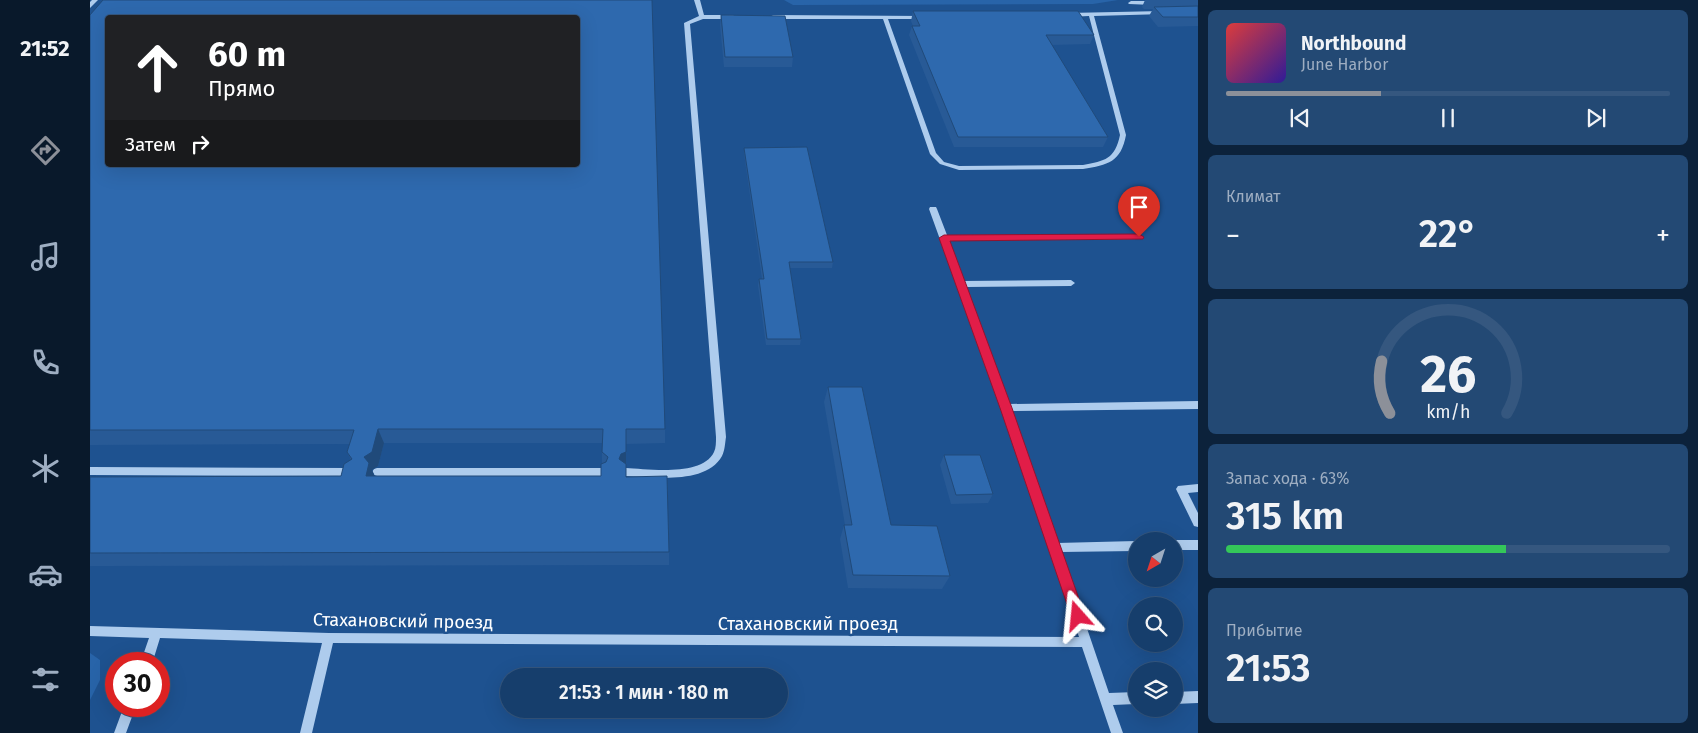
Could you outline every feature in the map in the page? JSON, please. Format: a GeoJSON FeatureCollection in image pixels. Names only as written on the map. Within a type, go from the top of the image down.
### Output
{"type":"FeatureCollection","features":[{"type":"Feature","properties":{"kind":"street"},"geometry":{"type":"LineString","coordinates":[[90,6],[95,0]]}},
{"type":"Feature","properties":{"kind":"street"},"geometry":{"type":"LineString","coordinates":[[697,0],[702,17]]}},
{"type":"Feature","properties":{"kind":"street"},"geometry":{"type":"LineString","coordinates":[[1131,3],[1160,3]]}},
{"type":"Feature","properties":{"kind":"street"},"geometry":{"type":"LineString","coordinates":[[1062,15],[1169,13]]}},
{"type":"Feature","properties":{"kind":"street"},"geometry":{"type":"LineString","coordinates":[[885,17],[933,154],[942,163],[960,168],[1083,167],[1102,164],[1116,157],[1122,146],[1123,135],[1091,14]]}},
{"type":"Feature","properties":{"kind":"street"},"geometry":{"type":"LineString","coordinates":[[626,472],[687,472],[704,468],[718,455],[721,437],[687,24],[702,17],[741,17]]}},
{"type":"Feature","properties":{"kind":"street"},"geometry":{"type":"LineString","coordinates":[[770,17],[934,17]]}},
{"type":"Feature","properties":{"kind":"street"},"geometry":{"type":"LineString","coordinates":[[933,209],[1006,408],[1117,733]]}},
{"type":"Feature","properties":{"kind":"street"},"geometry":{"type":"LineString","coordinates":[[944,238],[1139,237]]}},
{"type":"Feature","properties":{"kind":"street"},"geometry":{"type":"LineString","coordinates":[[961,284],[1071,283]]}},
{"type":"Feature","properties":{"kind":"street"},"geometry":{"type":"LineString","coordinates":[[1006,408],[1198,405]]}},
{"type":"Feature","properties":{"kind":"street"},"geometry":{"type":"LineString","coordinates":[[90,471],[352,472]]}},
{"type":"Feature","properties":{"kind":"street"},"geometry":{"type":"LineString","coordinates":[[377,472],[602,472]]}},
{"type":"Feature","properties":{"kind":"street"},"geometry":{"type":"LineString","coordinates":[[1198,488],[1181,489],[1198,523]]}},
{"type":"Feature","properties":{"kind":"street"},"geometry":{"type":"LineString","coordinates":[[1183,545],[1198,545]]}},
{"type":"Feature","properties":{"kind":"street"},"geometry":{"type":"LineString","coordinates":[[1055,548],[1128,546]]}},
{"type":"Feature","properties":{"kind":"street","name":"Стахановский проезд"},"geometry":{"type":"LineString","coordinates":[[90,631],[329,638],[1086,642]]}},
{"type":"Feature","properties":{"kind":"street"},"geometry":{"type":"LineString","coordinates":[[150,652],[156,633]]}},
{"type":"Feature","properties":{"kind":"street"},"geometry":{"type":"LineString","coordinates":[[306,733],[329,638]]}},
{"type":"Feature","properties":{"kind":"street"},"geometry":{"type":"LineString","coordinates":[[1106,699],[1128,698]]}},
{"type":"Feature","properties":{"kind":"street"},"geometry":{"type":"LineString","coordinates":[[1183,698],[1198,698]]}},
{"type":"Feature","properties":{"kind":"street"},"geometry":{"type":"LineString","coordinates":[[120,733],[126,717]]}},
{"type":"Feature","properties":{"kind":"shaded area"},"geometry":{"type":"Polygon","coordinates":[[[784,0],[1118,0],[1093,4],[793,5],[784,0]]]}},
{"type":"Feature","properties":{"kind":"shaded area"},"geometry":{"type":"Polygon","coordinates":[[[90,653],[100,660],[100,680],[90,700],[90,653]]]}},
{"type":"Feature","properties":{"kind":"building"},"geometry":{"type":"Polygon","coordinates":[[[103,0],[652,0],[665,429],[626,429],[626,452],[621,454],[619,459],[626,464],[626,477],[667,476],[669,552],[90,553],[90,477],[341,476],[344,464],[352,459],[347,452],[354,430],[90,430],[90,15],[103,0]],[[378,429],[372,452],[364,457],[369,463],[366,476],[601,476],[601,464],[606,462],[608,457],[602,452],[603,429],[378,429]]]}},
{"type":"Feature","properties":{"kind":"building"},"geometry":{"type":"Polygon","coordinates":[[[1198,6],[1198,17],[1163,17],[1154,7],[1198,6]]]}},
{"type":"Feature","properties":{"kind":"building"},"geometry":{"type":"Polygon","coordinates":[[[913,11],[1078,11],[1094,35],[1046,35],[1108,137],[958,137],[912,26],[920,26],[913,11]]]}},
{"type":"Feature","properties":{"kind":"building"},"geometry":{"type":"Polygon","coordinates":[[[721,15],[785,16],[793,57],[725,57],[721,15]]]}},
{"type":"Feature","properties":{"kind":"building"},"geometry":{"type":"Polygon","coordinates":[[[807,147],[833,262],[789,262],[801,339],[767,339],[759,279],[764,279],[744,148],[807,147]]]}},
{"type":"Feature","properties":{"kind":"building"},"geometry":{"type":"Polygon","coordinates":[[[828,387],[862,387],[891,525],[937,526],[950,576],[853,575],[844,525],[852,525],[828,387]]]}},
{"type":"Feature","properties":{"kind":"building"},"geometry":{"type":"Polygon","coordinates":[[[944,455],[980,455],[993,494],[956,495],[944,455]]]}},
{"type":"Feature","properties":{"kind":"route"},"geometry":{"type":"LineString","coordinates":[[1078,616],[1006,408],[944,238],[1139,237]]}}]}
